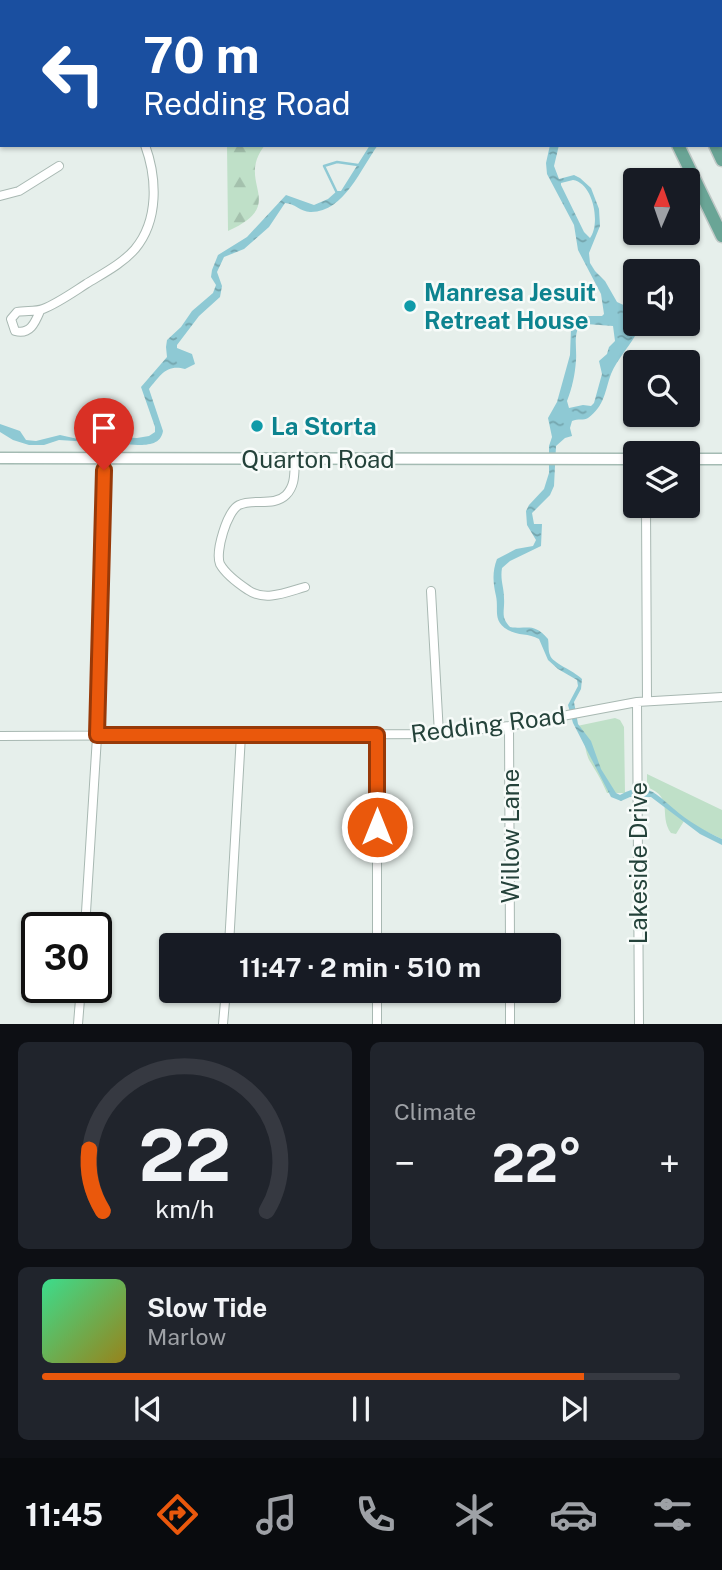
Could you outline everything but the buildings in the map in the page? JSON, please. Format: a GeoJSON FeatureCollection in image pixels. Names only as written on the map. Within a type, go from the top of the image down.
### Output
{"type":"FeatureCollection","features":[{"type":"Feature","properties":{"kind":"main road"},"geometry":{"type":"LineString","coordinates":[[679,147],[722,236]]}},
{"type":"Feature","properties":{"kind":"main road"},"geometry":{"type":"LineString","coordinates":[[708,206],[722,209]]}},
{"type":"Feature","properties":{"kind":"street"},"geometry":{"type":"LineString","coordinates":[[40,311],[112,268],[126,258],[139,243],[152,211],[154,197],[146,147]]}},
{"type":"Feature","properties":{"kind":"street"},"geometry":{"type":"LineString","coordinates":[[0,196],[19,191],[59,166]]}},
{"type":"Feature","properties":{"kind":"street","name":"Quarton Road"},"geometry":{"type":"LineString","coordinates":[[0,458],[623,459]]}},
{"type":"Feature","properties":{"kind":"street"},"geometry":{"type":"LineString","coordinates":[[86,912],[97,735],[104,459]]}},
{"type":"Feature","properties":{"kind":"street"},"geometry":{"type":"LineString","coordinates":[[295,459],[293,485],[285,496],[272,501],[240,504],[230,513],[219,558],[223,568],[255,594],[269,596],[305,587]]}},
{"type":"Feature","properties":{"kind":"street"},"geometry":{"type":"LineString","coordinates":[[700,459],[722,460]]}},
{"type":"Feature","properties":{"kind":"street"},"geometry":{"type":"LineString","coordinates":[[646,518],[647,701]]}},
{"type":"Feature","properties":{"kind":"street"},"geometry":{"type":"LineString","coordinates":[[431,591],[439,734]]}},
{"type":"Feature","properties":{"kind":"street","name":"Redding Road"},"geometry":{"type":"LineString","coordinates":[[0,736],[439,734],[509,726],[637,702],[722,697]]}},
{"type":"Feature","properties":{"kind":"street","name":"Lakeside Drive"},"geometry":{"type":"LineString","coordinates":[[637,702],[639,1024]]}},
{"type":"Feature","properties":{"kind":"street","name":"Willow Lane"},"geometry":{"type":"LineString","coordinates":[[509,726],[510,933]]}},
{"type":"Feature","properties":{"kind":"street"},"geometry":{"type":"LineString","coordinates":[[230,933],[241,735]]}},
{"type":"Feature","properties":{"kind":"street"},"geometry":{"type":"LineString","coordinates":[[377,735],[377,933]]}},
{"type":"Feature","properties":{"kind":"street"},"geometry":{"type":"LineString","coordinates":[[78,1024],[80,1003]]}},
{"type":"Feature","properties":{"kind":"street"},"geometry":{"type":"LineString","coordinates":[[223,1024],[225,1003]]}},
{"type":"Feature","properties":{"kind":"street"},"geometry":{"type":"LineString","coordinates":[[377,1003],[377,1024]]}},
{"type":"Feature","properties":{"kind":"street"},"geometry":{"type":"LineString","coordinates":[[510,1003],[510,1024]]}},
{"type":"Feature","properties":{"kind":"green space"},"geometry":{"type":"Polygon","coordinates":[[[227,147],[264,147],[257,159],[255,171],[259,202],[256,211],[246,221],[228,231],[227,147]]]}},
{"type":"Feature","properties":{"kind":"green space"},"geometry":{"type":"Polygon","coordinates":[[[615,718],[620,720],[624,727],[625,793],[607,793],[589,758],[577,726],[615,718]]]}},
{"type":"Feature","properties":{"kind":"green space"},"geometry":{"type":"Polygon","coordinates":[[[647,774],[722,810],[722,839],[684,821],[676,834],[671,833],[661,796],[647,787],[647,774]]]}},
{"type":"Feature","properties":{"kind":"water"},"geometry":{"type":"Polygon","coordinates":[[[369,147],[377,147],[350,188],[333,205],[310,212],[285,203],[269,227],[244,249],[224,257],[217,272],[222,286],[220,297],[199,316],[177,345],[177,348],[192,354],[195,364],[185,369],[168,370],[149,389],[163,431],[160,439],[150,444],[138,445],[59,440],[44,445],[29,445],[0,432],[0,424],[20,431],[26,440],[36,441],[60,435],[78,439],[96,436],[137,438],[155,432],[141,387],[167,357],[167,340],[181,327],[192,311],[213,293],[216,285],[211,277],[218,255],[247,237],[286,195],[314,205],[341,191],[369,147]]]}},
{"type":"Feature","properties":{"kind":"water"},"geometry":{"type":"Polygon","coordinates":[[[550,147],[559,147],[554,166],[559,179],[574,175],[591,188],[599,209],[600,226],[589,253],[590,263],[617,302],[623,305],[623,336],[635,336],[623,350],[613,369],[598,408],[586,419],[572,421],[572,436],[556,446],[554,486],[550,495],[532,513],[534,524],[542,524],[541,546],[510,561],[502,568],[504,617],[510,627],[538,630],[548,639],[552,658],[582,679],[581,689],[574,702],[578,724],[591,741],[601,769],[616,793],[620,795],[637,789],[650,790],[691,822],[722,839],[722,845],[700,834],[651,797],[630,797],[621,801],[611,797],[573,723],[568,705],[578,686],[577,680],[548,660],[539,639],[503,627],[497,615],[494,568],[497,559],[516,549],[533,546],[536,540],[527,525],[526,511],[544,489],[549,473],[549,446],[552,437],[548,418],[557,402],[570,355],[571,328],[574,321],[582,316],[604,314],[601,294],[578,250],[574,225],[547,174],[550,147]],[[573,180],[561,183],[584,232],[590,238],[595,214],[586,188],[573,180]],[[580,325],[576,342],[575,371],[567,401],[569,408],[591,406],[594,403],[602,374],[599,361],[615,341],[613,326],[580,325]]]}},
{"type":"Feature","properties":{"kind":"waterway"},"geometry":{"type":"LineString","coordinates":[[337,193],[324,166],[337,162],[358,165]]}},
{"type":"Feature","properties":{"kind":"place","name":"Manresa Jesuit Retreat House"},"geometry":{"type":"Point","coordinates":[410,306]}},
{"type":"Feature","properties":{"kind":"place","name":"La Storta"},"geometry":{"type":"Point","coordinates":[257,426]}},
{"type":"Feature","properties":{"kind":"route"},"geometry":{"type":"LineString","coordinates":[[104,470],[97,735],[377,735],[377,827]]}}]}
